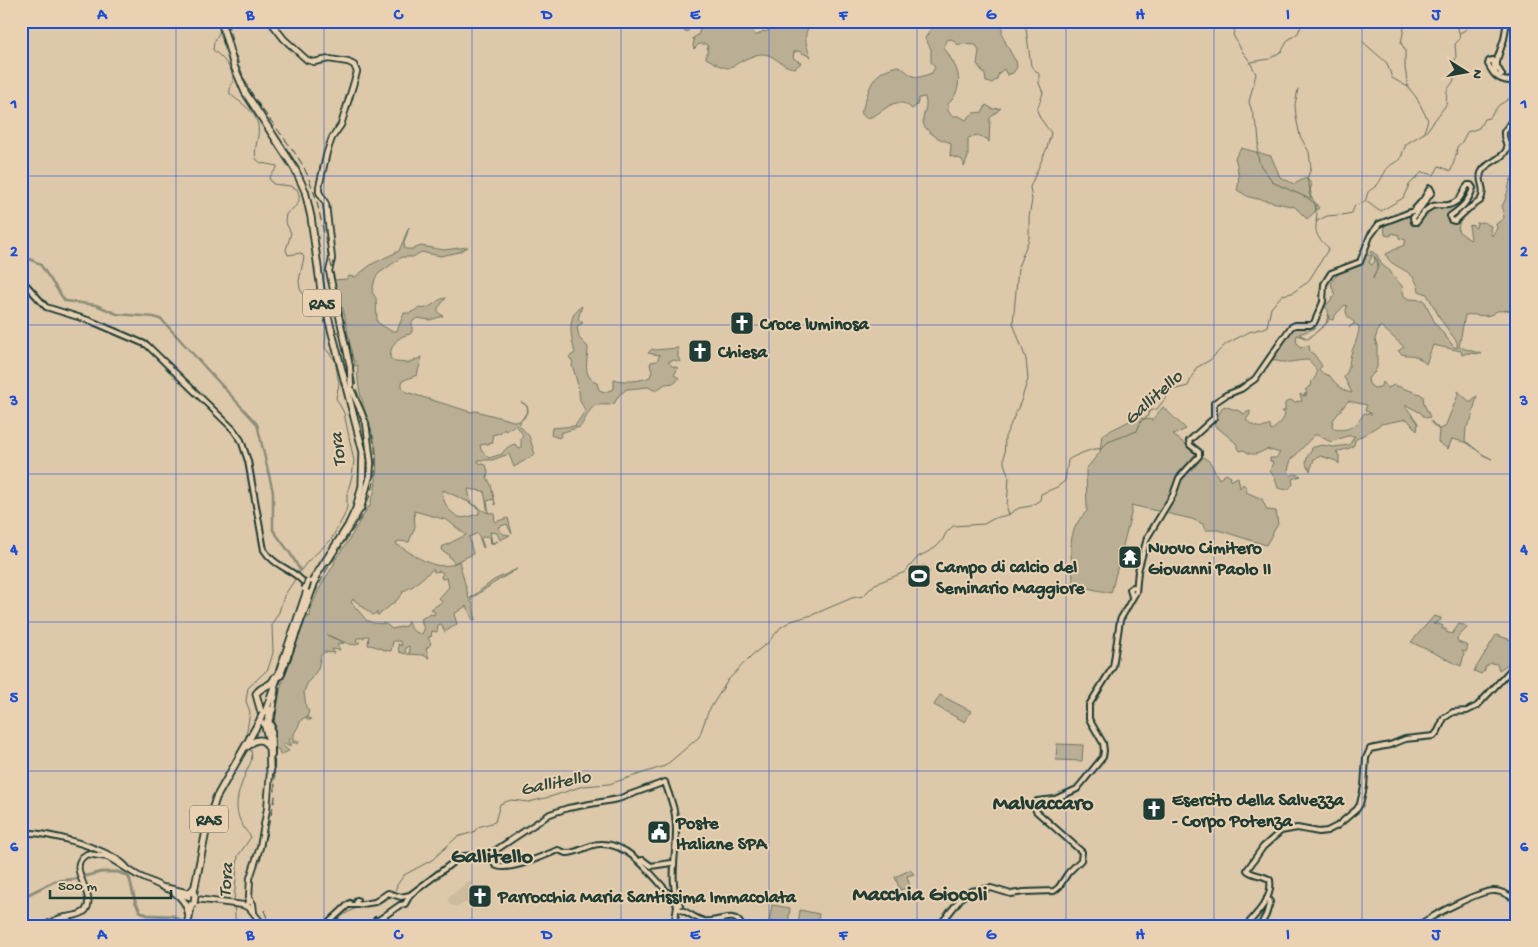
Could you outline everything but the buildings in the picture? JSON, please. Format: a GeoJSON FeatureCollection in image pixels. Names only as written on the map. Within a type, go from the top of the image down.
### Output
{"type":"FeatureCollection","features":[{"type":"Feature","properties":{"kind":"highway","name":"RA5"},"geometry":{"type":"LineString","coordinates":[[220,21],[234,66],[245,92],[295,169],[305,191],[311,217],[319,284],[363,452],[362,486],[356,509],[348,526],[308,586],[262,718]]}},
{"type":"Feature","properties":{"kind":"highway","name":"RA5"},"geometry":{"type":"LineString","coordinates":[[193,902],[214,808],[224,785],[249,743],[272,697],[308,586]]}},
{"type":"Feature","properties":{"kind":"highway"},"geometry":{"type":"LineString","coordinates":[[269,741],[268,732],[256,696],[259,690],[272,683],[280,664]]}},
{"type":"Feature","properties":{"kind":"highway"},"geometry":{"type":"LineString","coordinates":[[259,690],[264,690],[269,695],[267,705]]}},
{"type":"Feature","properties":{"kind":"highway"},"geometry":{"type":"LineString","coordinates":[[270,772],[269,711],[272,697]]}},
{"type":"Feature","properties":{"kind":"highway"},"geometry":{"type":"LineString","coordinates":[[249,743],[260,740],[266,742],[269,750]]}},
{"type":"Feature","properties":{"kind":"highway","name":"RA5"},"geometry":{"type":"LineString","coordinates":[[188,926],[207,826],[216,798],[249,743]]}},
{"type":"Feature","properties":{"kind":"highway"},"geometry":{"type":"LineString","coordinates":[[168,889],[190,893],[193,890],[199,863]]}},
{"type":"Feature","properties":{"kind":"highway"},"geometry":{"type":"LineString","coordinates":[[168,889],[184,901],[190,918]]}},
{"type":"Feature","properties":{"kind":"main road"},"geometry":{"type":"LineString","coordinates":[[262,925],[247,904],[250,878],[260,848],[267,809],[272,760],[271,720],[274,697],[317,576],[338,547],[361,508],[371,466],[366,426],[351,389],[346,343],[329,271],[332,257],[326,204],[319,188],[330,145],[341,125],[357,73],[355,66],[350,62],[329,59],[314,62],[306,60],[284,39],[270,21]]}},
{"type":"Feature","properties":{"kind":"main road"},"geometry":{"type":"LineString","coordinates":[[44,926],[57,919],[81,914],[85,911],[88,900],[79,871],[80,859],[89,853],[108,857],[136,875],[196,899],[231,904],[247,904]]}},
{"type":"Feature","properties":{"kind":"street"},"geometry":{"type":"LineString","coordinates":[[1507,21],[1504,42],[1497,60],[1497,66],[1502,72],[1501,75],[1498,76],[1496,74],[1493,60],[1489,61],[1488,64],[1494,76],[1500,80],[1509,82],[1517,76]]}},
{"type":"Feature","properties":{"kind":"street"},"geometry":{"type":"LineString","coordinates":[[939,926],[942,920],[968,892],[991,888],[1007,894],[1056,890],[1082,858],[1081,850],[1063,836],[1034,807],[1036,802],[1055,799],[1079,788],[1103,757],[1103,746],[1089,720],[1089,706],[1095,693],[1112,668],[1120,622],[1131,602],[1148,536],[1174,493],[1179,478],[1200,456],[1199,452],[1189,444],[1189,440],[1214,418],[1215,402],[1241,389],[1255,379],[1291,327],[1314,323],[1323,302],[1323,286],[1327,276],[1330,273],[1360,262],[1370,236],[1380,223],[1413,211],[1423,200],[1430,188],[1432,192],[1413,218],[1414,222],[1417,222],[1422,213],[1433,205],[1447,205],[1456,201],[1464,194],[1468,185],[1473,188],[1469,198],[1462,207],[1451,215],[1450,220],[1454,221],[1468,208],[1480,201],[1483,191],[1480,177],[1482,172],[1486,166],[1505,152],[1507,147],[1504,132],[1517,113]]}},
{"type":"Feature","properties":{"kind":"street"},"geometry":{"type":"LineString","coordinates":[[21,279],[46,307],[98,323],[150,347],[233,429],[241,440],[248,461],[264,550],[271,558],[300,578],[309,592],[306,607]]}},
{"type":"Feature","properties":{"kind":"street"},"geometry":{"type":"LineString","coordinates":[[1246,926],[1260,912],[1267,898],[1270,880],[1260,875],[1252,874],[1247,870],[1263,847],[1283,830],[1300,828],[1322,832],[1337,826],[1359,807],[1364,787],[1366,758],[1370,749],[1390,745],[1405,739],[1434,736],[1444,718],[1453,712],[1467,711],[1477,706],[1517,663]]}},
{"type":"Feature","properties":{"kind":"street"},"geometry":{"type":"LineString","coordinates":[[325,926],[349,904],[353,906],[357,903],[375,902],[385,894],[400,899],[410,896],[442,870],[464,856],[490,854],[540,819],[554,812],[618,799],[665,782],[675,816],[673,893],[679,909],[674,926]]}},
{"type":"Feature","properties":{"kind":"street"},"geometry":{"type":"LineString","coordinates":[[21,833],[42,833],[84,845],[115,857],[128,869]]}},
{"type":"Feature","properties":{"kind":"street"},"geometry":{"type":"LineString","coordinates":[[490,854],[495,865],[502,868],[558,850],[565,853],[602,844],[621,850],[639,861],[663,887],[673,893],[679,909],[706,922],[714,922],[728,917],[736,918],[742,926]]}},
{"type":"Feature","properties":{"kind":"street"},"geometry":{"type":"LineString","coordinates":[[639,861],[642,860],[648,865],[656,866],[670,863],[675,857]]}},
{"type":"Feature","properties":{"kind":"street"},"geometry":{"type":"LineString","coordinates":[[670,863],[674,864],[675,868]]}},
{"type":"Feature","properties":{"kind":"street"},"geometry":{"type":"LineString","coordinates":[[1418,926],[1467,900],[1489,891],[1499,891],[1517,900]]}},
{"type":"Feature","properties":{"kind":"street"},"geometry":{"type":"LineString","coordinates":[[1260,926],[1270,902],[1267,898]]}},
{"type":"Feature","properties":{"kind":"street"},"geometry":{"type":"LineString","coordinates":[[370,926],[379,923],[384,916],[394,909],[400,899]]}},
{"type":"Feature","properties":{"kind":"shaded area"},"geometry":{"type":"Polygon","coordinates":[[[675,21],[749,21],[748,24],[754,26],[753,32],[755,35],[758,35],[763,31],[766,32],[782,24],[808,21],[812,23],[806,35],[811,57],[798,51],[794,52],[793,58],[801,63],[795,68],[786,66],[774,58],[763,54],[751,57],[728,68],[720,66],[706,58],[708,46],[706,44],[699,44],[694,49],[693,38],[698,35],[701,26],[693,25],[685,32],[675,21]]]}},
{"type":"Feature","properties":{"kind":"shaded area"},"geometry":{"type":"Polygon","coordinates":[[[937,21],[1001,21],[1002,34],[1016,61],[1017,67],[1013,73],[1007,75],[1004,69],[992,83],[986,82],[985,75],[977,64],[979,51],[976,45],[957,44],[952,39],[946,40],[944,47],[953,62],[959,80],[955,96],[948,104],[948,111],[952,116],[959,116],[966,120],[973,113],[983,112],[986,105],[993,109],[1001,108],[990,118],[989,142],[987,139],[977,135],[968,138],[968,157],[964,167],[961,159],[950,156],[951,144],[941,140],[926,128],[923,120],[926,108],[925,97],[919,98],[917,105],[912,109],[906,104],[899,103],[888,106],[872,117],[866,118],[861,113],[872,83],[876,77],[888,69],[898,66],[917,77],[932,73],[935,67],[931,62],[931,49],[925,38],[937,21]]]}},
{"type":"Feature","properties":{"kind":"shaded area"},"geometry":{"type":"Polygon","coordinates":[[[1241,148],[1271,156],[1280,177],[1294,184],[1306,178],[1312,184],[1309,194],[1319,208],[1307,219],[1295,207],[1249,197],[1237,190],[1238,174],[1235,158],[1241,148]]]}},
{"type":"Feature","properties":{"kind":"shaded area"},"geometry":{"type":"Polygon","coordinates":[[[1515,176],[1517,201],[1517,314],[1513,310],[1497,311],[1486,316],[1465,315],[1459,347],[1482,354],[1467,353],[1462,355],[1461,351],[1433,345],[1426,364],[1413,355],[1400,353],[1398,351],[1404,347],[1382,327],[1379,327],[1375,339],[1377,367],[1368,378],[1369,384],[1374,388],[1380,387],[1383,382],[1388,388],[1394,385],[1420,394],[1423,396],[1424,404],[1430,417],[1425,418],[1421,413],[1406,405],[1418,423],[1417,431],[1407,419],[1381,424],[1355,440],[1354,445],[1350,448],[1336,452],[1339,455],[1339,464],[1336,461],[1321,456],[1314,459],[1310,471],[1306,462],[1312,450],[1311,448],[1322,445],[1333,447],[1349,445],[1355,436],[1347,436],[1331,442],[1314,435],[1291,459],[1288,471],[1290,476],[1295,474],[1301,476],[1292,479],[1293,484],[1290,488],[1285,489],[1278,488],[1275,478],[1270,471],[1273,462],[1270,461],[1270,458],[1276,458],[1280,453],[1267,449],[1255,454],[1250,454],[1244,450],[1240,451],[1236,443],[1212,423],[1224,406],[1243,414],[1250,411],[1246,420],[1258,427],[1270,425],[1271,431],[1283,419],[1285,414],[1282,411],[1285,411],[1285,403],[1291,400],[1294,402],[1302,401],[1300,394],[1304,396],[1305,393],[1306,396],[1307,392],[1305,390],[1312,385],[1311,382],[1316,377],[1314,365],[1308,360],[1280,362],[1270,358],[1283,338],[1294,328],[1300,325],[1308,325],[1316,328],[1299,334],[1308,339],[1297,335],[1296,341],[1300,348],[1309,345],[1310,352],[1314,354],[1322,366],[1319,369],[1320,371],[1330,376],[1342,389],[1352,393],[1344,377],[1359,326],[1354,324],[1348,328],[1355,323],[1347,314],[1347,306],[1345,305],[1336,314],[1333,320],[1329,319],[1328,310],[1325,307],[1335,295],[1331,284],[1336,276],[1359,262],[1365,254],[1372,256],[1369,263],[1372,265],[1375,261],[1374,257],[1377,262],[1373,279],[1379,265],[1376,258],[1370,253],[1371,251],[1377,255],[1382,265],[1390,271],[1402,286],[1404,296],[1409,299],[1424,300],[1435,323],[1454,347],[1457,348],[1457,342],[1441,320],[1427,294],[1419,291],[1413,277],[1388,259],[1386,254],[1404,245],[1406,240],[1392,233],[1391,236],[1385,235],[1384,223],[1407,215],[1421,204],[1411,219],[1416,224],[1429,208],[1461,199],[1467,187],[1470,186],[1472,189],[1466,200],[1450,214],[1452,221],[1466,211],[1459,224],[1458,231],[1470,240],[1469,226],[1472,225],[1476,228],[1477,223],[1483,222],[1491,226],[1492,236],[1497,228],[1496,224],[1504,218],[1502,206],[1511,179],[1515,176]],[[1348,401],[1333,420],[1332,426],[1334,429],[1339,430],[1352,427],[1364,413],[1372,414],[1365,410],[1367,405],[1348,401]]]}},
{"type":"Feature","properties":{"kind":"shaded area"},"geometry":{"type":"Polygon","coordinates":[[[409,227],[404,243],[405,249],[421,246],[444,250],[468,247],[459,252],[441,256],[421,252],[413,257],[402,257],[378,274],[375,279],[372,292],[376,298],[377,322],[391,331],[397,331],[404,313],[410,313],[419,308],[427,308],[446,298],[438,308],[438,312],[443,316],[430,320],[417,318],[412,322],[412,332],[398,339],[391,349],[390,358],[395,362],[408,363],[422,357],[417,375],[402,381],[402,387],[406,392],[471,412],[476,411],[517,422],[522,419],[519,425],[529,436],[535,454],[514,467],[509,454],[492,460],[478,460],[479,463],[486,465],[487,477],[491,485],[495,503],[495,505],[494,499],[487,501],[489,513],[494,513],[495,522],[508,518],[512,534],[507,524],[498,527],[503,534],[510,535],[500,540],[497,533],[490,532],[492,543],[498,541],[492,544],[490,537],[491,543],[488,536],[482,537],[483,548],[478,533],[469,537],[473,554],[454,563],[447,553],[443,552],[442,547],[466,535],[447,520],[414,511],[415,527],[409,542],[398,541],[396,544],[418,558],[434,565],[451,565],[459,561],[469,599],[494,580],[517,569],[472,598],[471,601],[476,619],[473,620],[466,606],[454,614],[457,624],[445,632],[441,624],[438,625],[437,632],[432,631],[431,637],[428,637],[431,644],[426,649],[429,658],[423,655],[407,654],[410,652],[409,646],[405,648],[406,654],[399,652],[398,644],[402,646],[400,641],[393,641],[391,651],[368,645],[369,636],[357,638],[356,642],[360,642],[357,645],[349,644],[327,635],[344,643],[337,644],[340,650],[332,649],[334,653],[324,652],[321,655],[318,669],[307,684],[304,692],[306,707],[309,711],[307,717],[311,720],[307,720],[306,717],[302,719],[294,734],[294,741],[299,741],[298,744],[292,742],[293,739],[290,738],[291,746],[283,743],[282,745],[289,751],[280,755],[279,750],[275,748],[274,716],[281,686],[306,618],[308,618],[307,616],[310,617],[315,597],[334,561],[349,540],[368,507],[370,507],[376,482],[377,466],[374,439],[361,397],[358,365],[354,366],[355,361],[353,360],[344,312],[343,308],[341,308],[334,280],[347,279],[349,276],[355,277],[372,264],[399,251],[409,227]],[[516,425],[505,431],[504,429],[500,433],[492,435],[493,443],[480,445],[481,450],[489,458],[502,454],[507,448],[515,444],[519,449],[521,448],[523,435],[516,425]],[[468,489],[471,503],[443,490],[446,506],[459,517],[479,514],[479,508],[488,513],[484,491],[468,489]],[[433,569],[413,586],[402,592],[396,601],[377,615],[377,612],[373,615],[353,599],[351,602],[367,621],[386,624],[392,629],[406,626],[408,621],[413,630],[422,634],[424,630],[421,619],[430,614],[434,615],[435,612],[431,609],[442,602],[439,598],[449,587],[447,578],[442,579],[441,576],[443,574],[441,571],[434,572],[433,569]]]}},
{"type":"Feature","properties":{"kind":"shaded area"},"geometry":{"type":"Polygon","coordinates":[[[582,306],[578,319],[583,323],[577,326],[579,338],[588,347],[587,372],[592,380],[597,383],[599,390],[605,392],[614,389],[614,379],[632,381],[650,377],[652,371],[651,362],[657,361],[660,355],[648,353],[652,349],[678,348],[678,357],[681,362],[674,360],[668,362],[678,368],[674,375],[679,378],[675,383],[665,384],[657,390],[648,387],[627,389],[619,395],[614,404],[595,406],[590,410],[580,427],[560,433],[561,436],[559,438],[551,435],[552,428],[575,426],[585,411],[580,400],[572,365],[573,362],[569,357],[575,353],[571,334],[572,321],[577,310],[582,306]]]}},
{"type":"Feature","properties":{"kind":"shaded area"},"geometry":{"type":"Polygon","coordinates":[[[1458,391],[1471,403],[1477,396],[1471,420],[1466,428],[1465,441],[1467,443],[1452,439],[1448,449],[1438,442],[1439,430],[1431,421],[1439,429],[1445,427],[1458,391]]]}},
{"type":"Feature","properties":{"kind":"shaded area"},"geometry":{"type":"Polygon","coordinates":[[[1163,407],[1186,429],[1173,435],[1210,462],[1219,479],[1226,474],[1231,477],[1230,481],[1238,477],[1240,488],[1243,484],[1247,488],[1246,492],[1262,499],[1267,510],[1276,511],[1278,524],[1266,545],[1218,530],[1206,530],[1203,524],[1192,519],[1131,505],[1132,510],[1111,593],[1073,585],[1072,537],[1075,528],[1087,511],[1086,469],[1100,452],[1102,435],[1137,417],[1152,420],[1163,407]]]}},
{"type":"Feature","properties":{"kind":"shaded area","name":"Campo di calcio del Seminario Maggiore"},"geometry":{"type":"Polygon","coordinates":[[[923,565],[930,572],[914,588],[907,580],[923,565]]]}},
{"type":"Feature","properties":{"kind":"shaded area"},"geometry":{"type":"Polygon","coordinates":[[[1434,616],[1441,618],[1441,620],[1433,624],[1443,626],[1442,629],[1446,629],[1446,632],[1452,634],[1459,624],[1467,628],[1457,638],[1458,642],[1468,646],[1466,652],[1462,651],[1464,654],[1461,666],[1411,642],[1434,616]]]}},
{"type":"Feature","properties":{"kind":"shaded area"},"geometry":{"type":"Polygon","coordinates":[[[1496,635],[1517,642],[1517,658],[1499,670],[1497,664],[1491,663],[1485,667],[1481,674],[1474,671],[1496,635]]]}},
{"type":"Feature","properties":{"kind":"shaded area"},"geometry":{"type":"Polygon","coordinates":[[[940,695],[971,711],[965,722],[934,705],[940,695]]]}},
{"type":"Feature","properties":{"kind":"shaded area"},"geometry":{"type":"Polygon","coordinates":[[[1057,744],[1083,745],[1082,761],[1056,760],[1057,744]]]}},
{"type":"Feature","properties":{"kind":"shaded area"},"geometry":{"type":"Polygon","coordinates":[[[910,870],[914,874],[907,876],[910,887],[900,890],[895,877],[910,870]]]}},
{"type":"Feature","properties":{"kind":"shaded area"},"geometry":{"type":"Polygon","coordinates":[[[469,881],[473,884],[470,889],[473,893],[468,898],[471,900],[469,904],[464,903],[457,907],[451,905],[448,901],[449,897],[469,881]]]}},
{"type":"Feature","properties":{"kind":"shaded area"},"geometry":{"type":"Polygon","coordinates":[[[772,905],[790,908],[788,924],[769,921],[772,905]]]}},
{"type":"Feature","properties":{"kind":"shaded area"},"geometry":{"type":"Polygon","coordinates":[[[800,910],[819,914],[817,926],[798,926],[800,910]]]}},
{"type":"Feature","properties":{"kind":"waterway","name":"Tora"},"geometry":{"type":"LineString","coordinates":[[217,21],[220,31],[214,42],[213,50],[226,62],[231,70],[233,80],[230,94],[246,106],[257,121],[256,159],[261,163],[277,166],[269,178],[273,184],[290,186],[297,189],[299,194],[298,204],[286,214],[285,221],[291,233],[286,250],[288,255],[301,253],[304,257],[299,281],[300,289],[307,299],[321,312],[324,318],[326,328],[325,348],[335,360],[339,384],[336,398],[344,413],[354,461],[344,516],[331,540],[307,562],[298,574]]}},
{"type":"Feature","properties":{"kind":"waterway"},"geometry":{"type":"LineString","coordinates":[[1018,267],[1029,239],[1029,217],[1032,200],[1030,187],[1047,148],[1051,133],[1040,118],[1037,110],[1043,93],[1039,83],[1039,74],[1031,66],[1025,21]]}},
{"type":"Feature","properties":{"kind":"waterway"},"geometry":{"type":"LineString","coordinates":[[1237,21],[1233,35],[1241,49]]}},
{"type":"Feature","properties":{"kind":"waterway"},"geometry":{"type":"LineString","coordinates":[[1271,58],[1282,51],[1288,40],[1298,33],[1303,21]]}},
{"type":"Feature","properties":{"kind":"waterway"},"geometry":{"type":"LineString","coordinates":[[1400,21],[1404,28],[1401,43],[1405,50],[1408,87],[1416,97],[1428,120],[1424,132]]}},
{"type":"Feature","properties":{"kind":"waterway"},"geometry":{"type":"LineString","coordinates":[[1456,21],[1459,32]]}},
{"type":"Feature","properties":{"kind":"waterway","name":"Gallitello"},"geometry":{"type":"LineString","coordinates":[[1342,215],[1352,213],[1355,205],[1365,202],[1368,192],[1377,185],[1388,167],[1400,160],[1406,144],[1426,132],[1446,105],[1447,90],[1453,82],[1456,72],[1454,63],[1456,57],[1455,44],[1460,39],[1459,33],[1464,31],[1474,21]]}},
{"type":"Feature","properties":{"kind":"waterway"},"geometry":{"type":"LineString","coordinates":[[1363,42],[1387,63],[1392,78],[1408,87]]}},
{"type":"Feature","properties":{"kind":"waterway"},"geometry":{"type":"LineString","coordinates":[[1242,51],[1256,74],[1249,102],[1258,131],[1257,153],[1260,165],[1274,183],[1308,198],[1315,204],[1316,212]]}},
{"type":"Feature","properties":{"kind":"waterway"},"geometry":{"type":"LineString","coordinates":[[1251,62],[1269,59]]}},
{"type":"Feature","properties":{"kind":"waterway"},"geometry":{"type":"LineString","coordinates":[[1298,89],[1295,105],[1296,117],[1300,136],[1309,152],[1311,168],[1307,179],[1311,193],[1310,198]]}},
{"type":"Feature","properties":{"kind":"waterway"},"geometry":{"type":"LineString","coordinates":[[1366,201],[1381,211],[1403,198],[1409,185],[1422,172],[1434,175],[1439,166],[1451,171],[1457,147],[1467,132],[1479,128],[1484,119],[1489,118],[1499,105],[1517,94]]}},
{"type":"Feature","properties":{"kind":"waterway","name":"Gallitello"},"geometry":{"type":"LineString","coordinates":[[1316,222],[1317,213]]}},
{"type":"Feature","properties":{"kind":"waterway","name":"Gallitello"},"geometry":{"type":"LineString","coordinates":[[771,639],[781,627],[791,621],[812,615],[852,598],[863,596],[875,584],[905,572],[918,557],[935,548],[953,526],[984,524],[1019,508],[1031,506],[1040,500],[1041,494],[1065,481],[1068,460],[1084,452],[1101,449],[1108,442],[1137,431],[1141,421],[1147,417],[1149,411],[1157,409],[1172,390],[1188,386],[1196,368],[1210,360],[1226,344],[1249,332],[1267,327],[1271,308],[1282,295],[1292,293],[1308,282],[1329,248],[1317,233],[1317,221],[1327,216],[1339,215]]}},
{"type":"Feature","properties":{"kind":"waterway"},"geometry":{"type":"LineString","coordinates":[[21,255],[40,264],[65,301],[96,305],[117,314],[154,317],[162,320],[257,424],[273,492],[273,530],[300,570]]}},
{"type":"Feature","properties":{"kind":"waterway"},"geometry":{"type":"LineString","coordinates":[[1008,475],[1004,463],[1005,437],[1021,401],[1028,379],[1026,359],[1013,323],[1018,269]]}},
{"type":"Feature","properties":{"kind":"waterway"},"geometry":{"type":"LineString","coordinates":[[1007,506],[1009,477]]}},
{"type":"Feature","properties":{"kind":"waterway","name":"Gallitello"},"geometry":{"type":"LineString","coordinates":[[1007,508],[1009,515]]}},
{"type":"Feature","properties":{"kind":"waterway","name":"Tora"},"geometry":{"type":"LineString","coordinates":[[245,742],[250,712],[246,701],[248,688],[268,669],[273,653],[272,624],[279,612],[284,596],[296,578]]}},
{"type":"Feature","properties":{"kind":"waterway","name":"Gallitello"},"geometry":{"type":"LineString","coordinates":[[395,892],[397,885],[404,875],[432,860],[457,837],[474,832],[478,827],[495,822],[500,804],[511,800],[529,802],[583,786],[609,784],[665,766],[699,737],[708,712],[728,680],[752,655],[770,641]]}},
{"type":"Feature","properties":{"kind":"waterway","name":"Tora"},"geometry":{"type":"LineString","coordinates":[[234,901],[238,856],[251,837],[240,820],[237,805],[240,788],[252,759],[250,748]]}},
{"type":"Feature","properties":{"kind":"waterway"},"geometry":{"type":"LineString","coordinates":[[21,898],[55,881],[75,879],[101,872],[118,872],[128,876],[140,911],[147,915],[173,916],[188,925]]}},
{"type":"Feature","properties":{"kind":"waterway","name":"Gallitello"},"geometry":{"type":"LineString","coordinates":[[365,906],[376,905],[393,896]]}},
{"type":"Feature","properties":{"kind":"waterway","name":"Tora"},"geometry":{"type":"LineString","coordinates":[[234,905],[236,926]]}},
{"type":"Feature","properties":{"kind":"waterway","name":"Gallitello"},"geometry":{"type":"LineString","coordinates":[[330,926],[345,914],[358,907]]}},
{"type":"Feature","properties":{"kind":"railway"},"geometry":{"type":"LineString","coordinates":[[227,21],[236,56],[250,90],[302,164],[316,198],[350,347],[356,389],[372,433],[376,466],[373,487],[363,514],[326,571],[315,593],[278,689],[274,716],[275,798],[259,866]]}},
{"type":"Feature","properties":{"kind":"railway"},"geometry":{"type":"LineString","coordinates":[[264,910],[270,926]]}},
{"type":"Feature","properties":{"kind":"place","name":"Croce luminosa"},"geometry":{"type":"Point","coordinates":[742,323]}},
{"type":"Feature","properties":{"kind":"place","name":"Chiesa"},"geometry":{"type":"Point","coordinates":[700,351]}},
{"type":"Feature","properties":{"kind":"place","name":"Nuovo Cimitero Giovanni Paolo II"},"geometry":{"type":"Point","coordinates":[1130,557]}},
{"type":"Feature","properties":{"kind":"place","name":"Campo di calcio del Seminario Maggiore"},"geometry":{"type":"Point","coordinates":[919,576]}},
{"type":"Feature","properties":{"kind":"place","name":"Esercito della Salvezza - Corpo Potenza"},"geometry":{"type":"Point","coordinates":[1154,809]}},
{"type":"Feature","properties":{"kind":"place","name":"Poste Italiane SPA"},"geometry":{"type":"Point","coordinates":[659,832]}},
{"type":"Feature","properties":{"kind":"place","name":"Parrocchia Maria Santissima Immacolata"},"geometry":{"type":"Point","coordinates":[480,896]}},
{"type":"Feature","properties":{"kind":"district","name":"Malvaccaro"},"geometry":{"type":"Point","coordinates":[1043,801]}},
{"type":"Feature","properties":{"kind":"district","name":"Gallitello"},"geometry":{"type":"Point","coordinates":[492,854]}},
{"type":"Feature","properties":{"kind":"district","name":"Macchia Giocoli"},"geometry":{"type":"Point","coordinates":[920,892]}}]}
